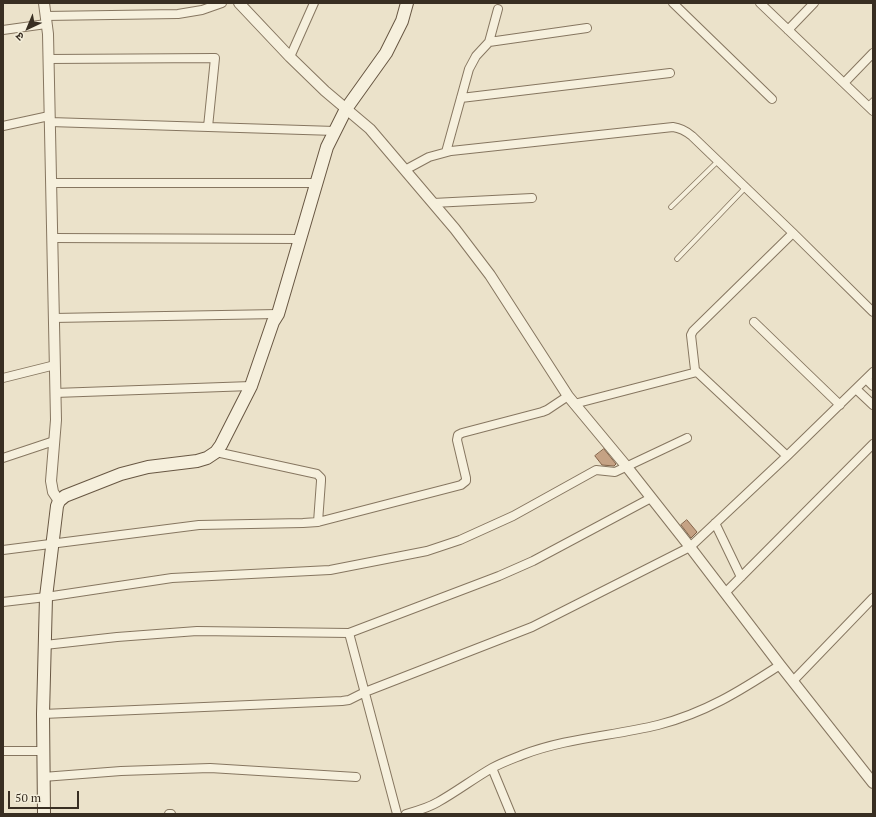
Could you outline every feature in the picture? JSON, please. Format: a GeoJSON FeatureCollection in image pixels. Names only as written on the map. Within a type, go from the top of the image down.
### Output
{"type":"FeatureCollection","features":[{"type":"Feature","properties":{"kind":"main road"},"geometry":{"type":"LineString","coordinates":[[44,814],[43,714],[46,597],[56,512],[59,501],[69,495],[121,474],[148,467],[197,461],[207,458],[216,452],[221,445],[251,386],[273,322],[278,314],[327,147],[346,109],[386,53],[402,21],[407,3]]}},
{"type":"Feature","properties":{"kind":"street"},"geometry":{"type":"LineString","coordinates":[[44,3],[50,119],[56,420],[51,481],[53,492],[59,501]]}},
{"type":"Feature","properties":{"kind":"street"},"geometry":{"type":"LineString","coordinates":[[3,30],[46,20],[178,14],[202,10],[222,3]]}},
{"type":"Feature","properties":{"kind":"street"},"geometry":{"type":"LineString","coordinates":[[239,3],[325,92],[370,128],[468,246],[490,275],[571,400],[627,467],[873,783]]}},
{"type":"Feature","properties":{"kind":"street"},"geometry":{"type":"LineString","coordinates":[[290,57],[314,3]]}},
{"type":"Feature","properties":{"kind":"street"},"geometry":{"type":"LineString","coordinates":[[673,3],[772,99]]}},
{"type":"Feature","properties":{"kind":"street"},"geometry":{"type":"LineString","coordinates":[[760,3],[844,83],[871,105]]}},
{"type":"Feature","properties":{"kind":"street"},"geometry":{"type":"LineString","coordinates":[[788,30],[814,3]]}},
{"type":"Feature","properties":{"kind":"street"},"geometry":{"type":"LineString","coordinates":[[446,152],[469,69],[489,42],[498,9]]}},
{"type":"Feature","properties":{"kind":"street"},"geometry":{"type":"LineString","coordinates":[[489,42],[586,28]]}},
{"type":"Feature","properties":{"kind":"street"},"geometry":{"type":"LineString","coordinates":[[844,83],[873,53]]}},
{"type":"Feature","properties":{"kind":"street"},"geometry":{"type":"LineString","coordinates":[[48,59],[215,58],[208,127]]}},
{"type":"Feature","properties":{"kind":"street"},"geometry":{"type":"LineString","coordinates":[[461,98],[670,73]]}},
{"type":"Feature","properties":{"kind":"street"},"geometry":{"type":"LineString","coordinates":[[3,126],[50,119],[208,127],[335,131]]}},
{"type":"Feature","properties":{"kind":"street"},"geometry":{"type":"LineString","coordinates":[[405,170],[429,157],[446,152],[673,127],[685,130],[746,187],[873,312]]}},
{"type":"Feature","properties":{"kind":"street"},"geometry":{"type":"LineString","coordinates":[[51,183],[316,183]]}},
{"type":"Feature","properties":{"kind":"street"},"geometry":{"type":"LineString","coordinates":[[433,203],[532,198]]}},
{"type":"Feature","properties":{"kind":"street"},"geometry":{"type":"LineString","coordinates":[[787,456],[697,372],[694,366],[691,337],[692,333],[793,233]]}},
{"type":"Feature","properties":{"kind":"street"},"geometry":{"type":"LineString","coordinates":[[52,238],[300,239]]}},
{"type":"Feature","properties":{"kind":"street"},"geometry":{"type":"LineString","coordinates":[[54,318],[278,314]]}},
{"type":"Feature","properties":{"kind":"street"},"geometry":{"type":"LineString","coordinates":[[754,322],[840,405]]}},
{"type":"Feature","properties":{"kind":"street"},"geometry":{"type":"LineString","coordinates":[[3,378],[54,366]]}},
{"type":"Feature","properties":{"kind":"street"},"geometry":{"type":"LineString","coordinates":[[3,550],[199,525],[318,522],[464,484],[466,478],[457,440],[458,435],[462,433],[542,412],[571,400],[697,372]]}},
{"type":"Feature","properties":{"kind":"street"},"geometry":{"type":"LineString","coordinates":[[43,714],[349,700],[365,692],[532,627],[690,547],[787,456],[873,372]]}},
{"type":"Feature","properties":{"kind":"street"},"geometry":{"type":"LineString","coordinates":[[866,379],[873,386]]}},
{"type":"Feature","properties":{"kind":"street"},"geometry":{"type":"LineString","coordinates":[[55,393],[251,386]]}},
{"type":"Feature","properties":{"kind":"street"},"geometry":{"type":"LineString","coordinates":[[856,389],[873,405]]}},
{"type":"Feature","properties":{"kind":"street"},"geometry":{"type":"LineString","coordinates":[[3,602],[172,578],[330,570],[427,550],[460,540],[513,516],[596,470],[615,472],[687,438]]}},
{"type":"Feature","properties":{"kind":"street"},"geometry":{"type":"LineString","coordinates":[[3,458],[54,441]]}},
{"type":"Feature","properties":{"kind":"street"},"geometry":{"type":"LineString","coordinates":[[725,593],[873,444]]}},
{"type":"Feature","properties":{"kind":"street"},"geometry":{"type":"LineString","coordinates":[[216,452],[317,474],[321,481],[318,522]]}},
{"type":"Feature","properties":{"kind":"street"},"geometry":{"type":"LineString","coordinates":[[45,645],[116,636],[197,631],[349,633],[518,568],[651,498]]}},
{"type":"Feature","properties":{"kind":"street"},"geometry":{"type":"LineString","coordinates":[[715,523],[741,577]]}},
{"type":"Feature","properties":{"kind":"street"},"geometry":{"type":"LineString","coordinates":[[793,681],[873,598]]}},
{"type":"Feature","properties":{"kind":"street"},"geometry":{"type":"LineString","coordinates":[[349,633],[397,814]]}},
{"type":"Feature","properties":{"kind":"street"},"geometry":{"type":"LineString","coordinates":[[406,814],[429,811],[492,768],[523,755],[560,744],[631,731],[684,717],[713,706],[780,665]]}},
{"type":"Feature","properties":{"kind":"street"},"geometry":{"type":"LineString","coordinates":[[3,751],[43,751]]}},
{"type":"Feature","properties":{"kind":"street"},"geometry":{"type":"LineString","coordinates":[[44,777],[121,771],[210,768],[356,777]]}},
{"type":"Feature","properties":{"kind":"street"},"geometry":{"type":"LineString","coordinates":[[492,768],[511,814]]}},
{"type":"Feature","properties":{"kind":"lane"},"geometry":{"type":"LineString","coordinates":[[671,207],[718,161]]}},
{"type":"Feature","properties":{"kind":"lane"},"geometry":{"type":"LineString","coordinates":[[677,259],[746,187]]}},
{"type":"Feature","properties":{"kind":"building"},"geometry":{"type":"Polygon","coordinates":[[[604,449],[616,464],[614,466],[602,465],[595,456],[604,449]]]}},
{"type":"Feature","properties":{"kind":"building"},"geometry":{"type":"Polygon","coordinates":[[[687,520],[697,532],[691,538],[681,525],[687,520]]]}}]}
